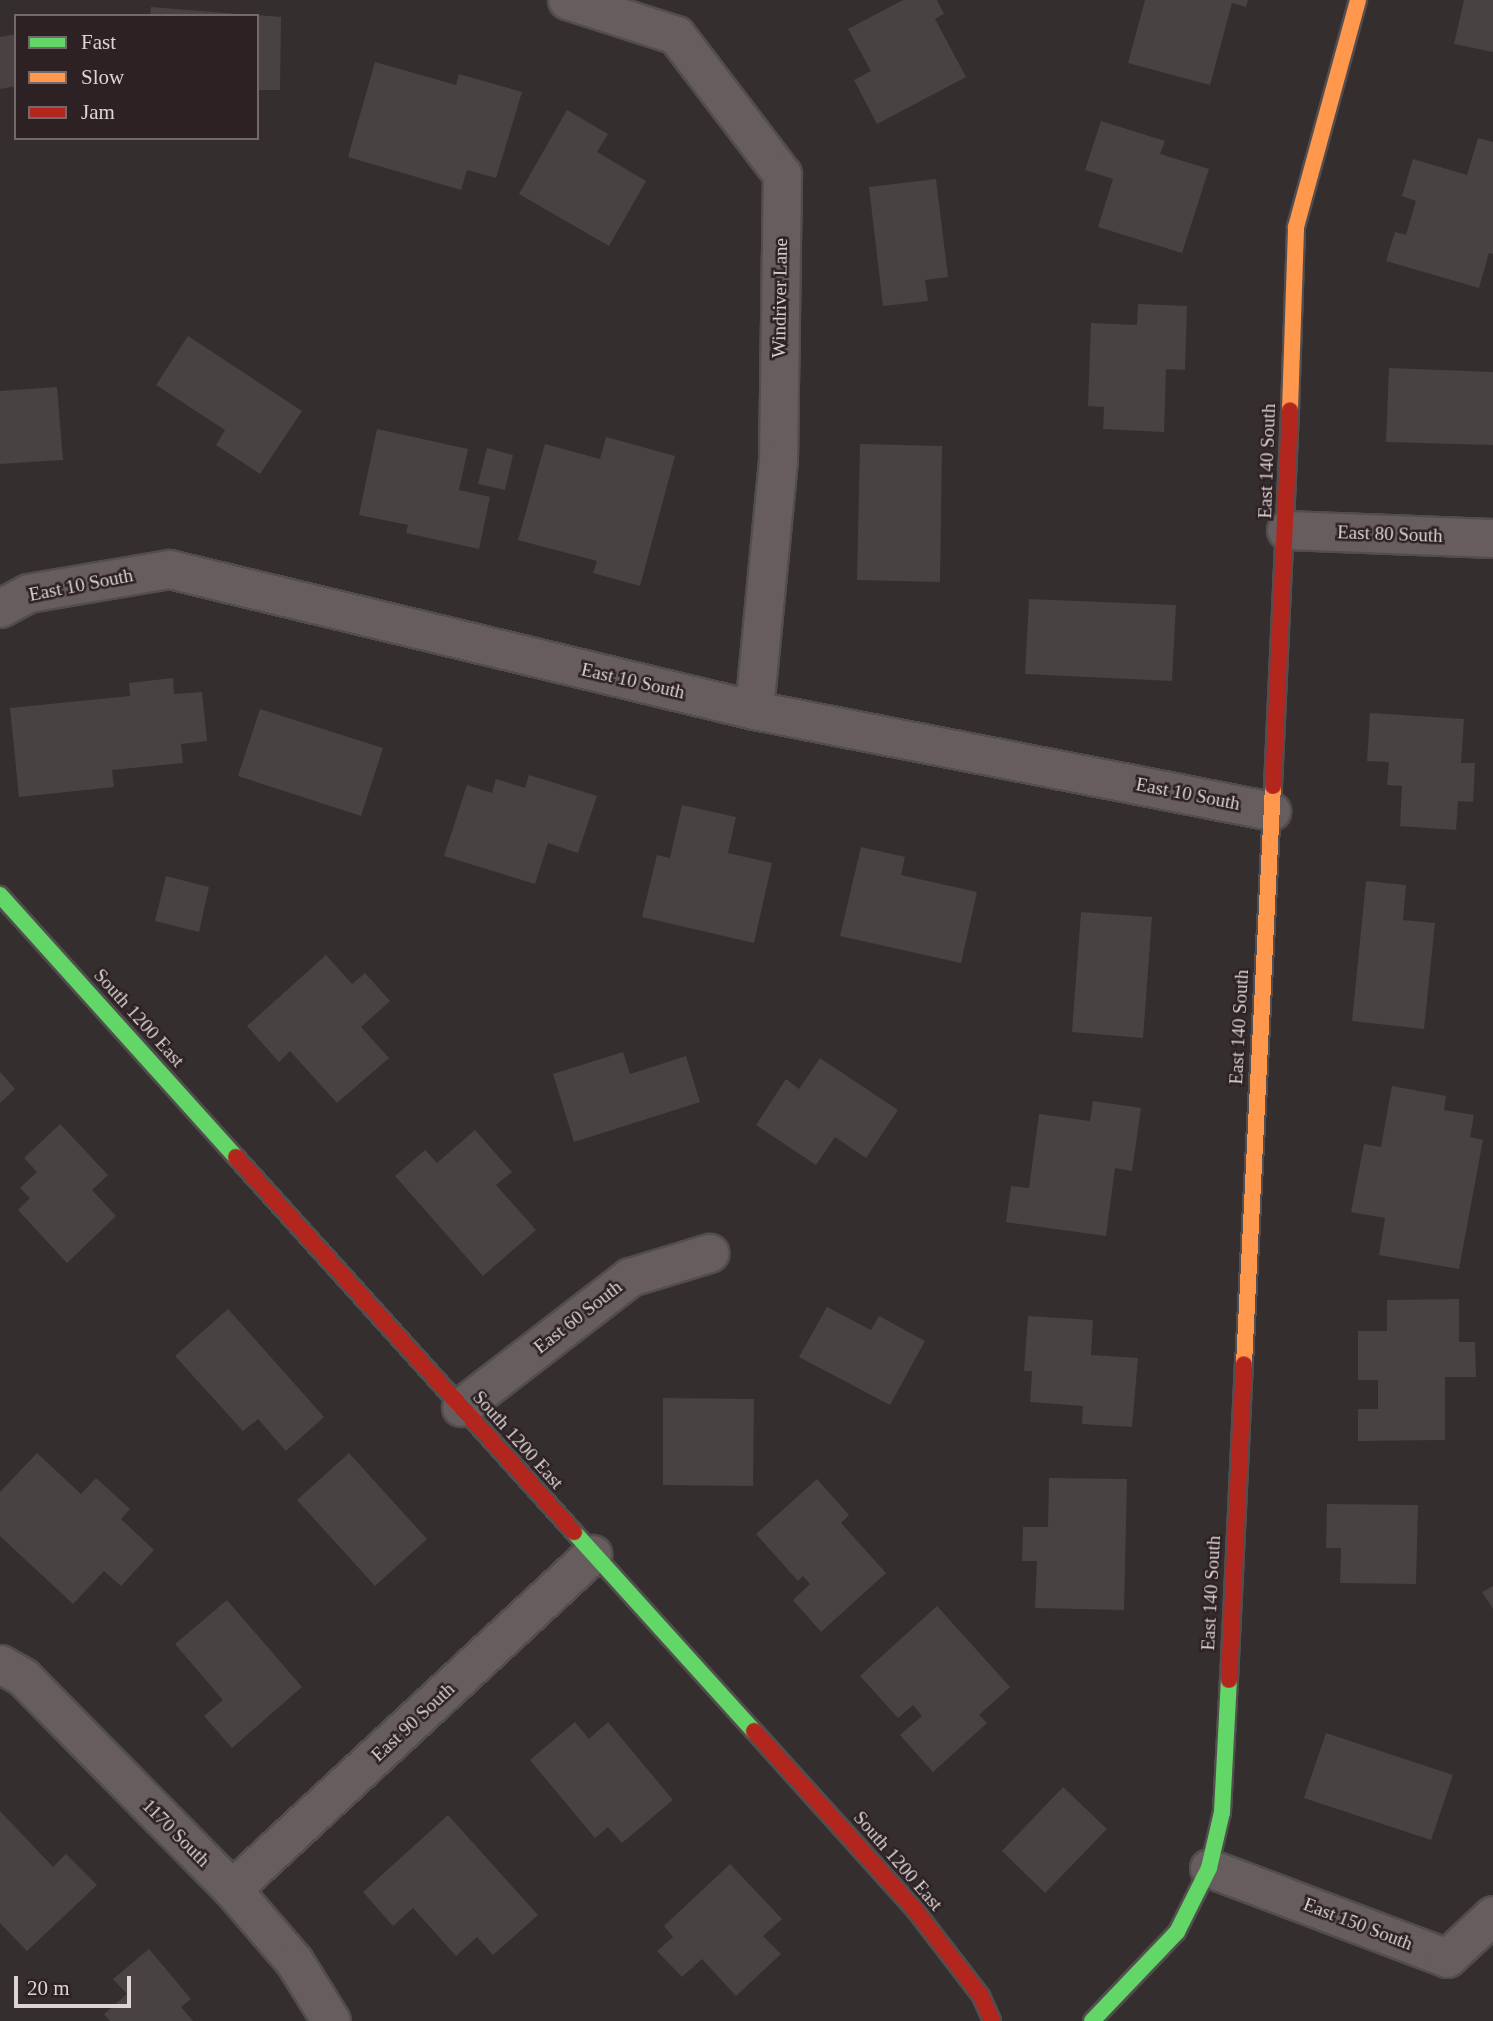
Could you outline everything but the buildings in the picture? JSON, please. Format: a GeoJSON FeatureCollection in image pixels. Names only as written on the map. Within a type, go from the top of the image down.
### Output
{"type":"FeatureCollection","features":[{"type":"Feature","properties":{"kind":"street","name":"Windriver Lane"},"geometry":{"type":"LineString","coordinates":[[567,0],[676,35],[782,174],[778,460],[754,710]]}},
{"type":"Feature","properties":{"kind":"street","name":"East 140 South"},"geometry":{"type":"LineString","coordinates":[[1092,2021],[1177,1932],[1209,1868],[1222,1812],[1286,530],[1296,227],[1358,0]]}},
{"type":"Feature","properties":{"kind":"street","name":"East 80 South"},"geometry":{"type":"LineString","coordinates":[[1286,530],[1493,538]]}},
{"type":"Feature","properties":{"kind":"street","name":"East 10 South"},"geometry":{"type":"LineString","coordinates":[[0,608],[28,593],[169,569],[754,710],[1271,811]]}},
{"type":"Feature","properties":{"kind":"street","name":"South 1200 East"},"geometry":{"type":"LineString","coordinates":[[0,895],[915,1910],[981,1996],[992,2021]]}},
{"type":"Feature","properties":{"kind":"street","name":"East 60 South"},"geometry":{"type":"LineString","coordinates":[[461,1408],[630,1277],[709,1253]]}},
{"type":"Feature","properties":{"kind":"street","name":"East 90 South"},"geometry":{"type":"LineString","coordinates":[[232,1889],[593,1554]]}},
{"type":"Feature","properties":{"kind":"street","name":"1170 South"},"geometry":{"type":"LineString","coordinates":[[0,1664],[23,1677],[232,1889],[294,1961],[331,2021]]}},
{"type":"Feature","properties":{"kind":"street","name":"East 150 South"},"geometry":{"type":"LineString","coordinates":[[1209,1868],[1447,1958],[1493,1915]]}},
{"type":"Feature","properties":{"kind":"traffic: fast"},"geometry":{"type":"LineString","coordinates":[[0,895],[236,1157]]}},
{"type":"Feature","properties":{"kind":"traffic: fast"},"geometry":{"type":"LineString","coordinates":[[574,1532],[754,1731]]}},
{"type":"Feature","properties":{"kind":"traffic: fast"},"geometry":{"type":"LineString","coordinates":[[1092,2021],[1177,1932],[1209,1868],[1222,1812],[1229,1680]]}},
{"type":"Feature","properties":{"kind":"traffic: slow"},"geometry":{"type":"LineString","coordinates":[[1290,410],[1296,227],[1358,0]]}},
{"type":"Feature","properties":{"kind":"traffic: slow"},"geometry":{"type":"LineString","coordinates":[[1244,1364],[1273,786]]}},
{"type":"Feature","properties":{"kind":"traffic: jam"},"geometry":{"type":"LineString","coordinates":[[1273,786],[1290,410]]}},
{"type":"Feature","properties":{"kind":"traffic: jam"},"geometry":{"type":"LineString","coordinates":[[236,1157],[574,1532]]}},
{"type":"Feature","properties":{"kind":"traffic: jam"},"geometry":{"type":"LineString","coordinates":[[1229,1680],[1244,1364]]}},
{"type":"Feature","properties":{"kind":"traffic: jam"},"geometry":{"type":"LineString","coordinates":[[754,1731],[915,1910],[981,1996],[992,2021]]}}]}
